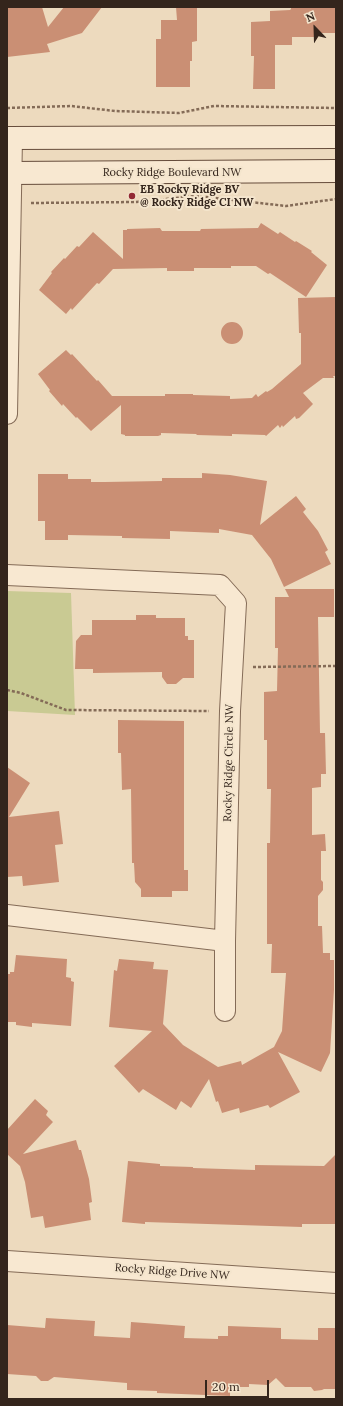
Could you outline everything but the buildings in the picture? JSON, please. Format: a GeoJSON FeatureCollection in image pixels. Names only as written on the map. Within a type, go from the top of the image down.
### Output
{"type":"FeatureCollection","features":[{"type":"Feature","properties":{"kind":"street"},"geometry":{"type":"LineString","coordinates":[[7,414],[10,203],[9,138],[336,137]]}},
{"type":"Feature","properties":{"kind":"street","name":"Rocky Ridge Boulevard NW"},"geometry":{"type":"LineString","coordinates":[[9,173],[336,171]]}},
{"type":"Feature","properties":{"kind":"street","name":"Rocky Ridge Circle NW"},"geometry":{"type":"LineString","coordinates":[[7,575],[220,585],[236,603],[230,711],[225,1011]]}},
{"type":"Feature","properties":{"kind":"street"},"geometry":{"type":"LineString","coordinates":[[7,915],[225,941]]}},
{"type":"Feature","properties":{"kind":"street","name":"Rocky Ridge Drive NW"},"geometry":{"type":"LineString","coordinates":[[7,1261],[336,1283]]}},
{"type":"Feature","properties":{"kind":"path"},"geometry":{"type":"LineString","coordinates":[[7,108],[71,106],[115,111],[178,113],[214,106],[336,108]]}},
{"type":"Feature","properties":{"kind":"path"},"geometry":{"type":"LineString","coordinates":[[10,203],[136,202],[197,196],[286,206],[336,199]]}},
{"type":"Feature","properties":{"kind":"path"},"geometry":{"type":"LineString","coordinates":[[232,666],[336,666]]}},
{"type":"Feature","properties":{"kind":"path"},"geometry":{"type":"LineString","coordinates":[[7,690],[21,693],[66,710],[230,711]]}},
{"type":"Feature","properties":{"kind":"green space"},"geometry":{"type":"Polygon","coordinates":[[[7,591],[71,593],[75,715],[7,711],[7,591]]]}},
{"type":"Feature","properties":{"kind":"place","name":"EB Rocky Ridge BV @ Rocky Ridge CI NW"},"geometry":{"type":"Point","coordinates":[132,196]}}]}
